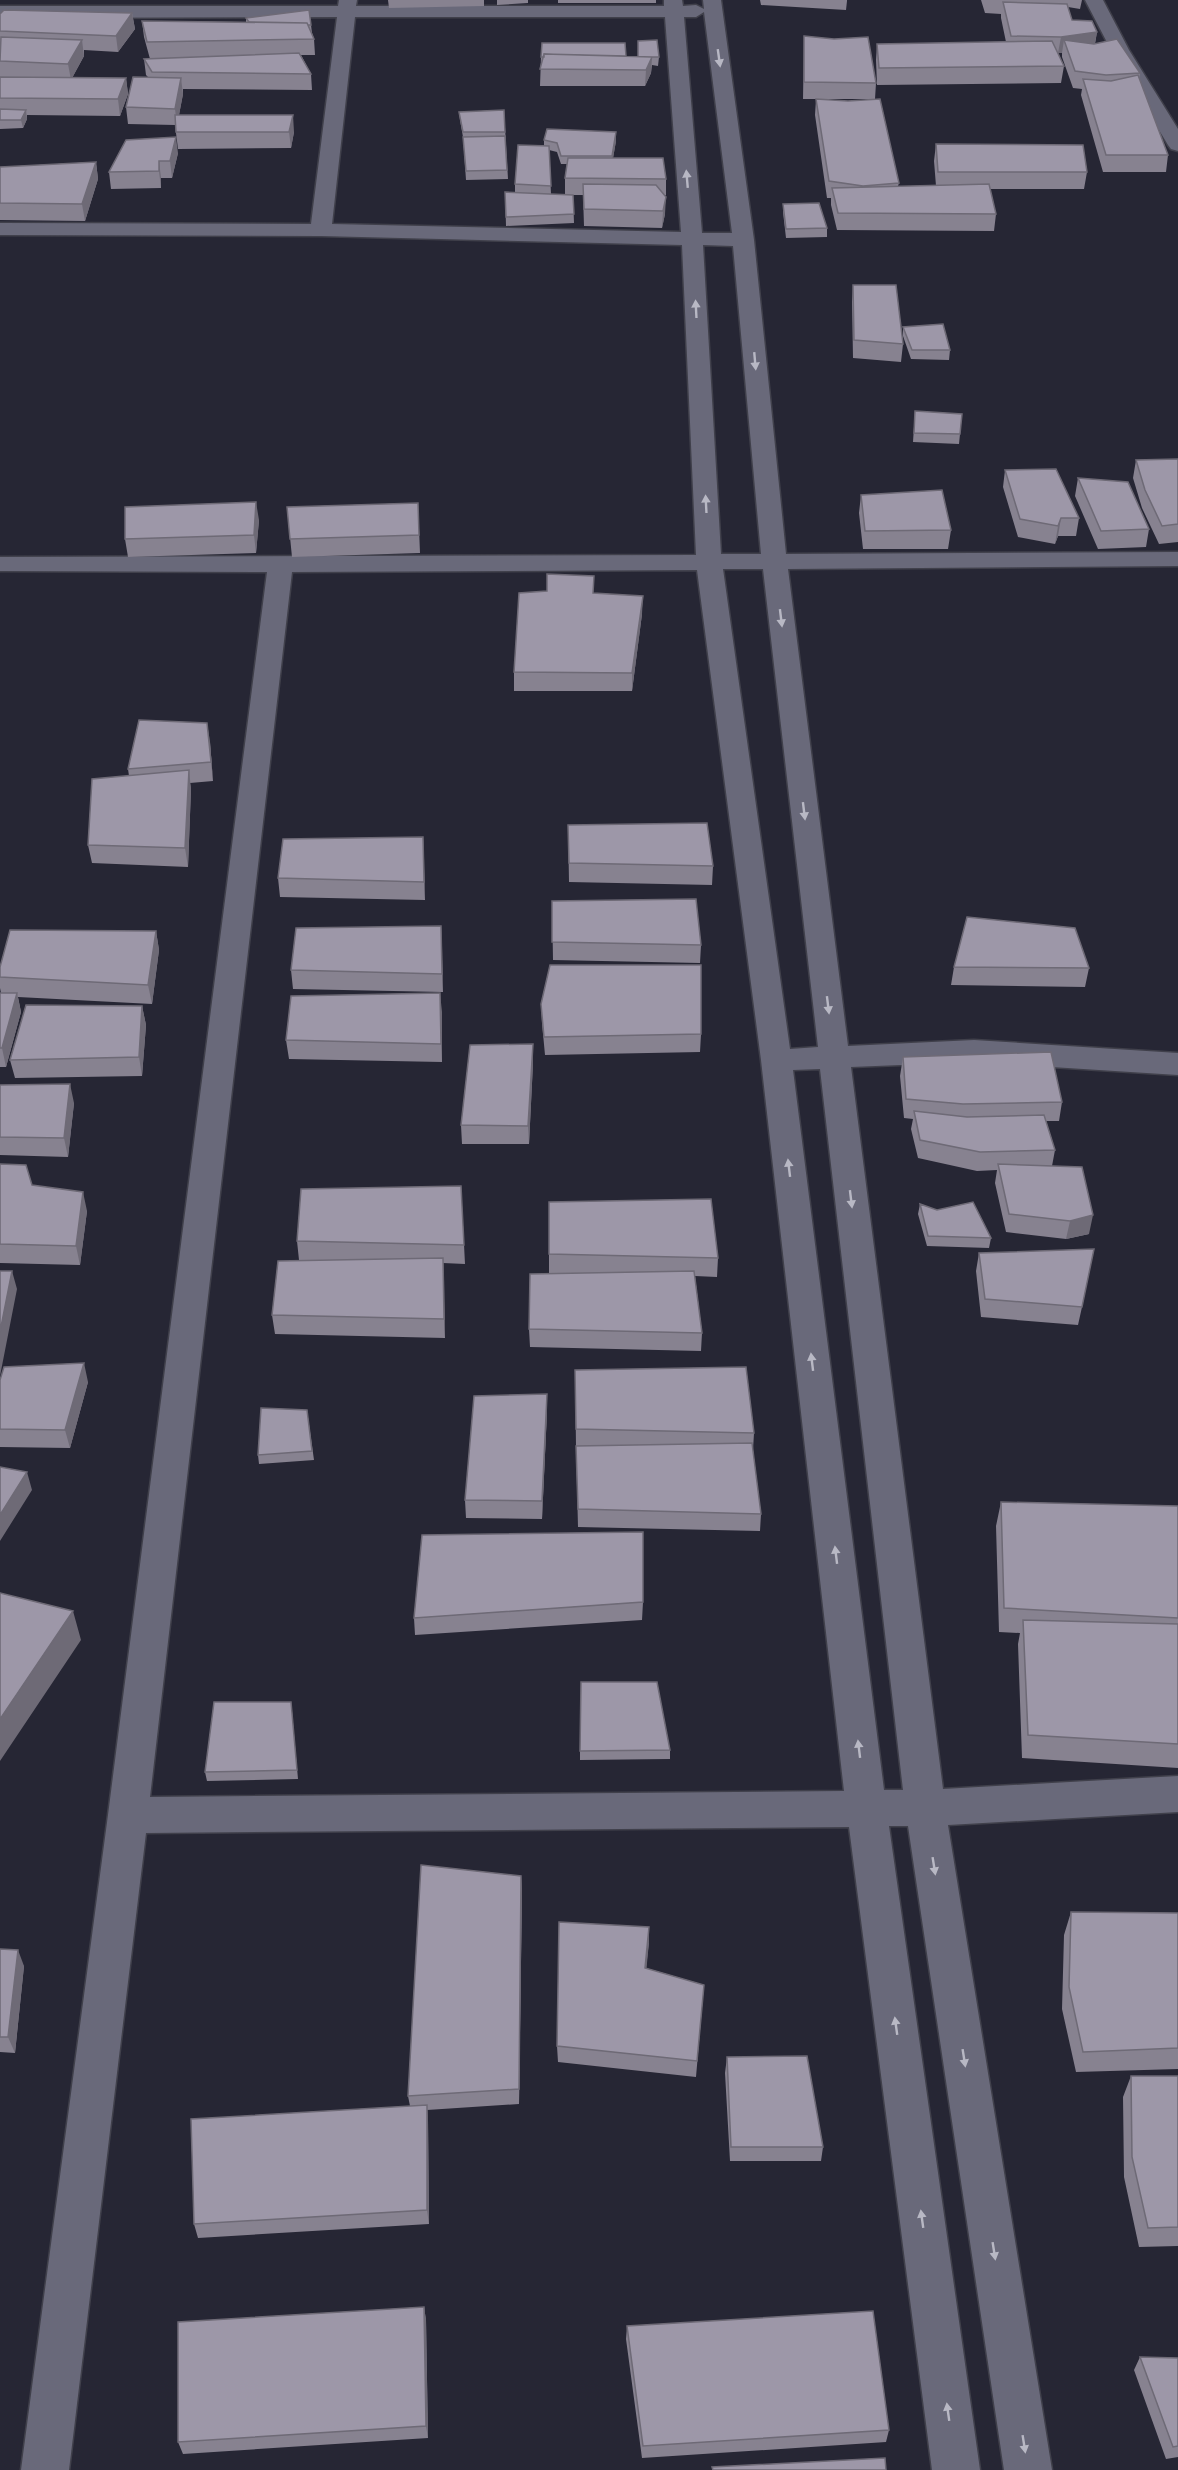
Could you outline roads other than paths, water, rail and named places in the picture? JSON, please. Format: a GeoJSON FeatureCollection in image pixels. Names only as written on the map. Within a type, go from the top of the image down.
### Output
{"type":"FeatureCollection","features":[{"type":"Feature","properties":{"kind":"street"},"geometry":{"type":"LineString","coordinates":[[1094,0],[1120,51],[1177,141]]}},
{"type":"Feature","properties":{"kind":"street"},"geometry":{"type":"LineString","coordinates":[[673,5],[692,238],[709,562],[776,1060],[866,1807],[956,2470]]}},
{"type":"Feature","properties":{"kind":"street"},"geometry":{"type":"LineString","coordinates":[[0,12],[348,6],[712,5],[743,240],[774,560],[925,1808],[1028,2470]]}},
{"type":"Feature","properties":{"kind":"street"},"geometry":{"type":"LineString","coordinates":[[321,230],[348,6]]}},
{"type":"Feature","properties":{"kind":"street"},"geometry":{"type":"LineString","coordinates":[[0,230],[321,230],[743,240]]}},
{"type":"Feature","properties":{"kind":"street"},"geometry":{"type":"LineString","coordinates":[[0,564],[280,566],[774,560],[1178,559]]}},
{"type":"Feature","properties":{"kind":"street"},"geometry":{"type":"LineString","coordinates":[[45,2470],[129,1815],[280,566]]}},
{"type":"Feature","properties":{"kind":"street"},"geometry":{"type":"LineString","coordinates":[[776,1060],[974,1051],[1178,1064]]}},
{"type":"Feature","properties":{"kind":"street"},"geometry":{"type":"LineString","coordinates":[[129,1815],[925,1808],[1178,1794]]}}]}
